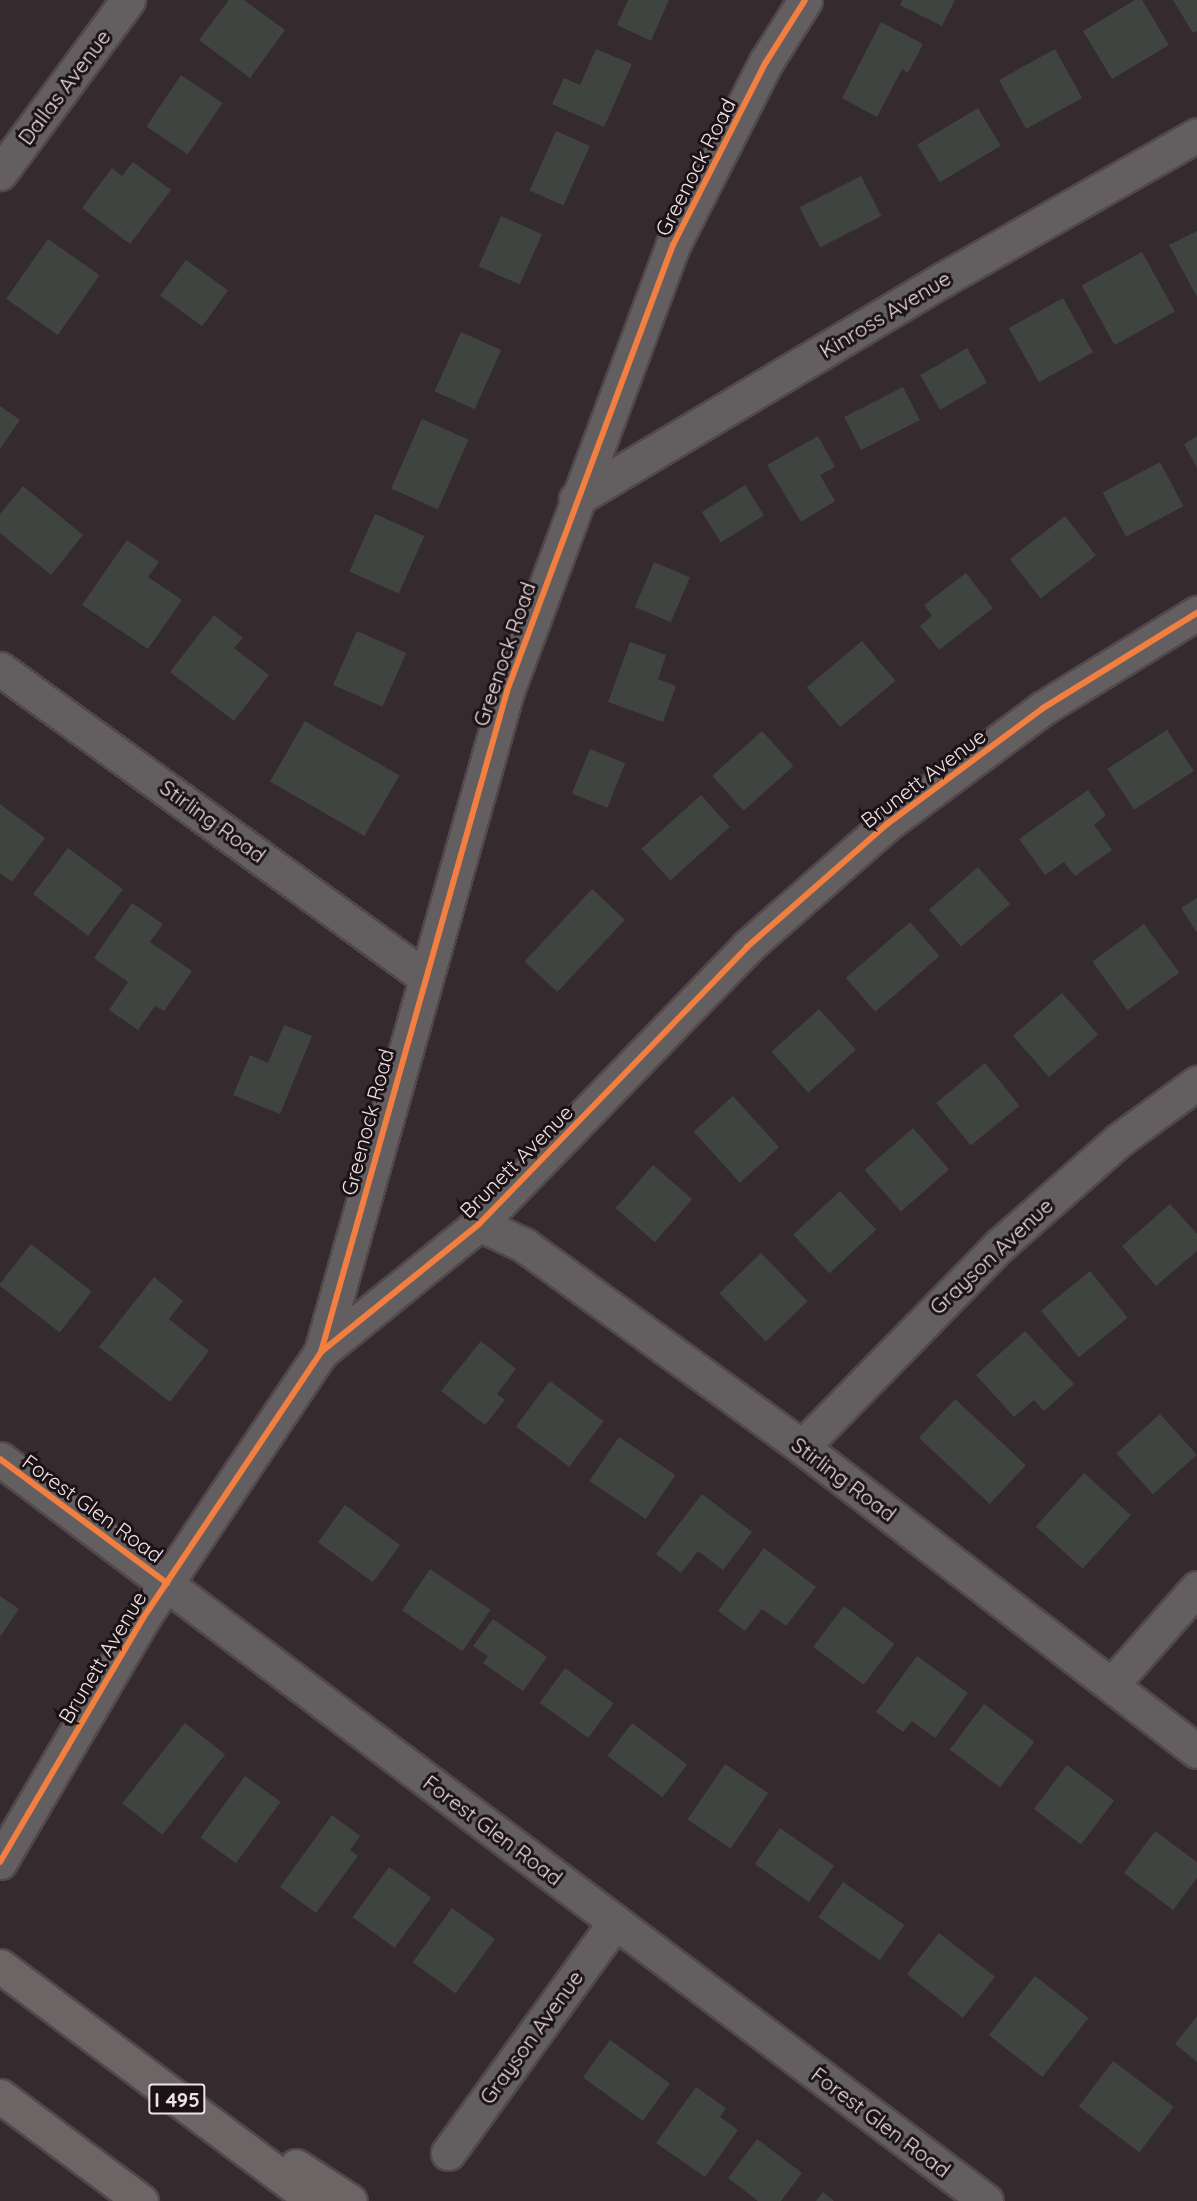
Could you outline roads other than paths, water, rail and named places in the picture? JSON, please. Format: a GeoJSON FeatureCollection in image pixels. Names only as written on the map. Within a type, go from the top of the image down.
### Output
{"type":"FeatureCollection","features":[{"type":"Feature","properties":{"kind":"highway","name":"I 495"},"geometry":{"type":"LineString","coordinates":[[0,1966],[314,2201]]}},
{"type":"Feature","properties":{"kind":"highway"},"geometry":{"type":"LineString","coordinates":[[40,1996],[350,2201]]}},
{"type":"Feature","properties":{"kind":"highway"},"geometry":{"type":"LineString","coordinates":[[10,2103],[141,2201]]}},
{"type":"Feature","properties":{"kind":"street","name":"Dallas Avenue"},"geometry":{"type":"LineString","coordinates":[[0,173],[128,0]]}},
{"type":"Feature","properties":{"kind":"street","name":"Greenock Road"},"geometry":{"type":"LineString","coordinates":[[321,1352],[424,976],[507,691],[576,500],[673,245],[766,62],[805,0]]}},
{"type":"Feature","properties":{"kind":"street","name":"Kinross Avenue"},"geometry":{"type":"LineString","coordinates":[[576,500],[942,280],[1197,135]]}},
{"type":"Feature","properties":{"kind":"street","name":"Brunett Avenue"},"geometry":{"type":"LineString","coordinates":[[0,1862],[167,1582],[321,1352],[479,1224],[747,947],[887,824],[1043,708],[1197,612]]}},
{"type":"Feature","properties":{"kind":"street","name":"Stirling Road"},"geometry":{"type":"LineString","coordinates":[[0,669],[424,976]]}},
{"type":"Feature","properties":{"kind":"street","name":"Grayson Avenue"},"geometry":{"type":"LineString","coordinates":[[802,1447],[1000,1245],[1119,1140],[1197,1083]]}},
{"type":"Feature","properties":{"kind":"street","name":"Stirling Road"},"geometry":{"type":"LineString","coordinates":[[479,1224],[524,1245],[802,1447],[1113,1683],[1197,1751]]}},
{"type":"Feature","properties":{"kind":"street","name":"Forest Glen Road"},"geometry":{"type":"LineString","coordinates":[[0,1460],[167,1582],[986,2201]]}},
{"type":"Feature","properties":{"kind":"street"},"geometry":{"type":"LineString","coordinates":[[1113,1683],[1197,1588]]}},
{"type":"Feature","properties":{"kind":"street","name":"Grayson Avenue"},"geometry":{"type":"LineString","coordinates":[[448,2153],[615,1922]]}}]}
